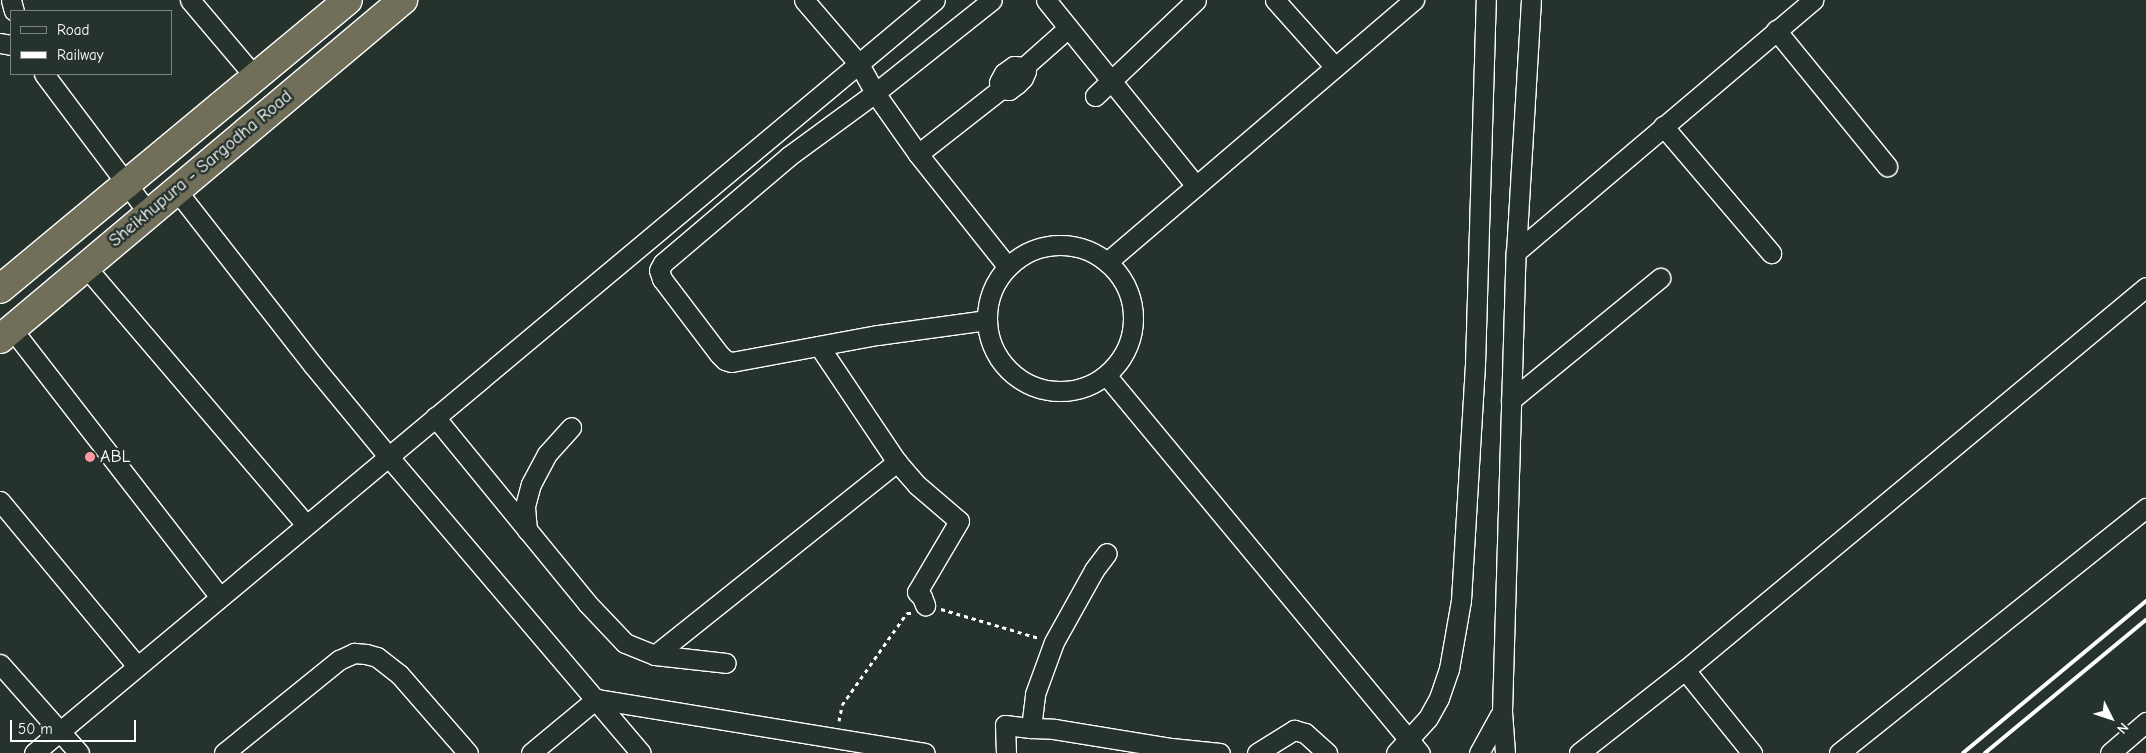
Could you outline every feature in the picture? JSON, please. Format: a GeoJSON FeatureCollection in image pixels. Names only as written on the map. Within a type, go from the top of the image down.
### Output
{"type":"FeatureCollection","features":[{"type":"Feature","properties":{"kind":"highway","name":"Sheikhupura - Sargodha Road"},"geometry":{"type":"LineString","coordinates":[[0,288],[348,0]]}},
{"type":"Feature","properties":{"kind":"highway","name":"Sheikhupura - Sargodha Road"},"geometry":{"type":"LineString","coordinates":[[6,334],[404,0]]}},
{"type":"Feature","properties":{"kind":"street"},"geometry":{"type":"LineString","coordinates":[[190,0],[255,77]]}},
{"type":"Feature","properties":{"kind":"street"},"geometry":{"type":"LineString","coordinates":[[804,0],[859,64],[875,93],[918,154],[1008,267]]}},
{"type":"Feature","properties":{"kind":"street"},"geometry":{"type":"LineString","coordinates":[[34,753],[935,0]]}},
{"type":"Feature","properties":{"kind":"street"},"geometry":{"type":"LineString","coordinates":[[988,320],[877,335],[735,362],[725,360],[662,279],[659,270],[663,263],[789,156],[875,93],[992,0]]}},
{"type":"Feature","properties":{"kind":"street"},"geometry":{"type":"LineString","coordinates":[[1046,0],[1196,186]]}},
{"type":"Feature","properties":{"kind":"street"},"geometry":{"type":"LineString","coordinates":[[1095,96],[1196,0]]}},
{"type":"Feature","properties":{"kind":"street"},"geometry":{"type":"LineString","coordinates":[[1275,0],[1335,67]]}},
{"type":"Feature","properties":{"kind":"street"},"geometry":{"type":"LineString","coordinates":[[1107,262],[1414,0]]}},
{"type":"Feature","properties":{"kind":"street"},"geometry":{"type":"LineString","coordinates":[[1396,753],[1415,746],[1439,698],[1449,669],[1461,600],[1475,364],[1486,0]]}},
{"type":"Feature","properties":{"kind":"street"},"geometry":{"type":"LineString","coordinates":[[1504,753],[1502,711],[1516,252],[1531,0]]}},
{"type":"Feature","properties":{"kind":"street"},"geometry":{"type":"LineString","coordinates":[[1516,252],[1813,0]]}},
{"type":"Feature","properties":{"kind":"street"},"geometry":{"type":"LineString","coordinates":[[918,154],[1001,89],[1009,90],[1017,84],[1026,71],[1024,67],[1068,28]]}},
{"type":"Feature","properties":{"kind":"street"},"geometry":{"type":"LineString","coordinates":[[1776,30],[1888,166]]}},
{"type":"Feature","properties":{"kind":"street"},"geometry":{"type":"LineString","coordinates":[[45,75],[124,184],[149,214]]}},
{"type":"Feature","properties":{"kind":"street"},"geometry":{"type":"LineString","coordinates":[[1663,126],[1771,253]]}},
{"type":"Feature","properties":{"kind":"street"},"geometry":{"type":"LineString","coordinates":[[177,191],[313,365],[388,456],[641,753]]}},
{"type":"Feature","properties":{"kind":"street"},"geometry":{"type":"LineString","coordinates":[[1054,246],[1071,246],[1087,250],[1107,262],[1124,283],[1131,299],[1133,316],[1132,333],[1118,363],[1106,375],[1091,384],[1075,390],[1058,391],[1042,389],[1026,383],[1012,373],[1000,361],[992,346],[988,320],[990,296],[998,280],[1008,267],[1022,256],[1037,249],[1054,246]]}},
{"type":"Feature","properties":{"kind":"street"},"geometry":{"type":"LineString","coordinates":[[86,266],[306,525]]}},
{"type":"Feature","properties":{"kind":"street"},"geometry":{"type":"LineString","coordinates":[[1511,400],[1660,278]]}},
{"type":"Feature","properties":{"kind":"street"},"geometry":{"type":"LineString","coordinates":[[1579,753],[1685,670],[2146,287]]}},
{"type":"Feature","properties":{"kind":"street"},"geometry":{"type":"LineString","coordinates":[[6,334],[220,597]]}},
{"type":"Feature","properties":{"kind":"street"},"geometry":{"type":"LineString","coordinates":[[819,346],[897,462],[917,485],[959,521],[917,592],[922,597],[925,605]]}},
{"type":"Feature","properties":{"kind":"street"},"geometry":{"type":"LineString","coordinates":[[1106,375],[1415,746]]}},
{"type":"Feature","properties":{"kind":"street"},"geometry":{"type":"LineString","coordinates":[[435,417],[605,624],[625,643],[655,655],[726,663]]}},
{"type":"Feature","properties":{"kind":"street"},"geometry":{"type":"LineString","coordinates":[[527,530],[525,506],[530,484],[546,454],[571,427]]}},
{"type":"Feature","properties":{"kind":"street"},"geometry":{"type":"LineString","coordinates":[[655,655],[897,462]]}},
{"type":"Feature","properties":{"kind":"street"},"geometry":{"type":"LineString","coordinates":[[0,500],[137,666]]}},
{"type":"Feature","properties":{"kind":"street"},"geometry":{"type":"LineString","coordinates":[[1840,753],[2146,508]]}},
{"type":"Feature","properties":{"kind":"street"},"geometry":{"type":"LineString","coordinates":[[1031,728],[1035,694],[1054,642],[1094,570],[1107,553]]}},
{"type":"Feature","properties":{"kind":"street"},"geometry":{"type":"LineString","coordinates":[[224,753],[339,660],[354,654],[377,657],[400,674],[468,753]]}},
{"type":"Feature","properties":{"kind":"street"},"geometry":{"type":"LineString","coordinates":[[0,664],[79,753]]}},
{"type":"Feature","properties":{"kind":"street"},"geometry":{"type":"LineString","coordinates":[[1685,670],[1752,753]]}},
{"type":"Feature","properties":{"kind":"street"},"geometry":{"type":"LineString","coordinates":[[531,753],[596,699],[925,753]]}},
{"type":"Feature","properties":{"kind":"street"},"geometry":{"type":"LineString","coordinates":[[1480,753],[1502,711]]}},
{"type":"Feature","properties":{"kind":"street"},"geometry":{"type":"LineString","coordinates":[[2110,753],[2146,722]]}},
{"type":"Feature","properties":{"kind":"street"},"geometry":{"type":"LineString","coordinates":[[1006,753],[1005,725],[1054,729],[1163,747],[1220,753]]}},
{"type":"Feature","properties":{"kind":"street"},"geometry":{"type":"LineString","coordinates":[[1257,753],[1294,730],[1305,734],[1327,753]]}},
{"type":"Feature","properties":{"kind":"path"},"geometry":{"type":"LineString","coordinates":[[836,738],[842,705],[907,613],[921,610],[925,605],[1054,642]]}},
{"type":"Feature","properties":{"kind":"railway"},"geometry":{"type":"LineString","coordinates":[[1963,753],[2146,601]]}},
{"type":"Feature","properties":{"kind":"railway"},"geometry":{"type":"LineString","coordinates":[[1985,753],[2146,620]]}},
{"type":"Feature","properties":{"kind":"place","name":"ABL"},"geometry":{"type":"Point","coordinates":[90,457]}}]}
